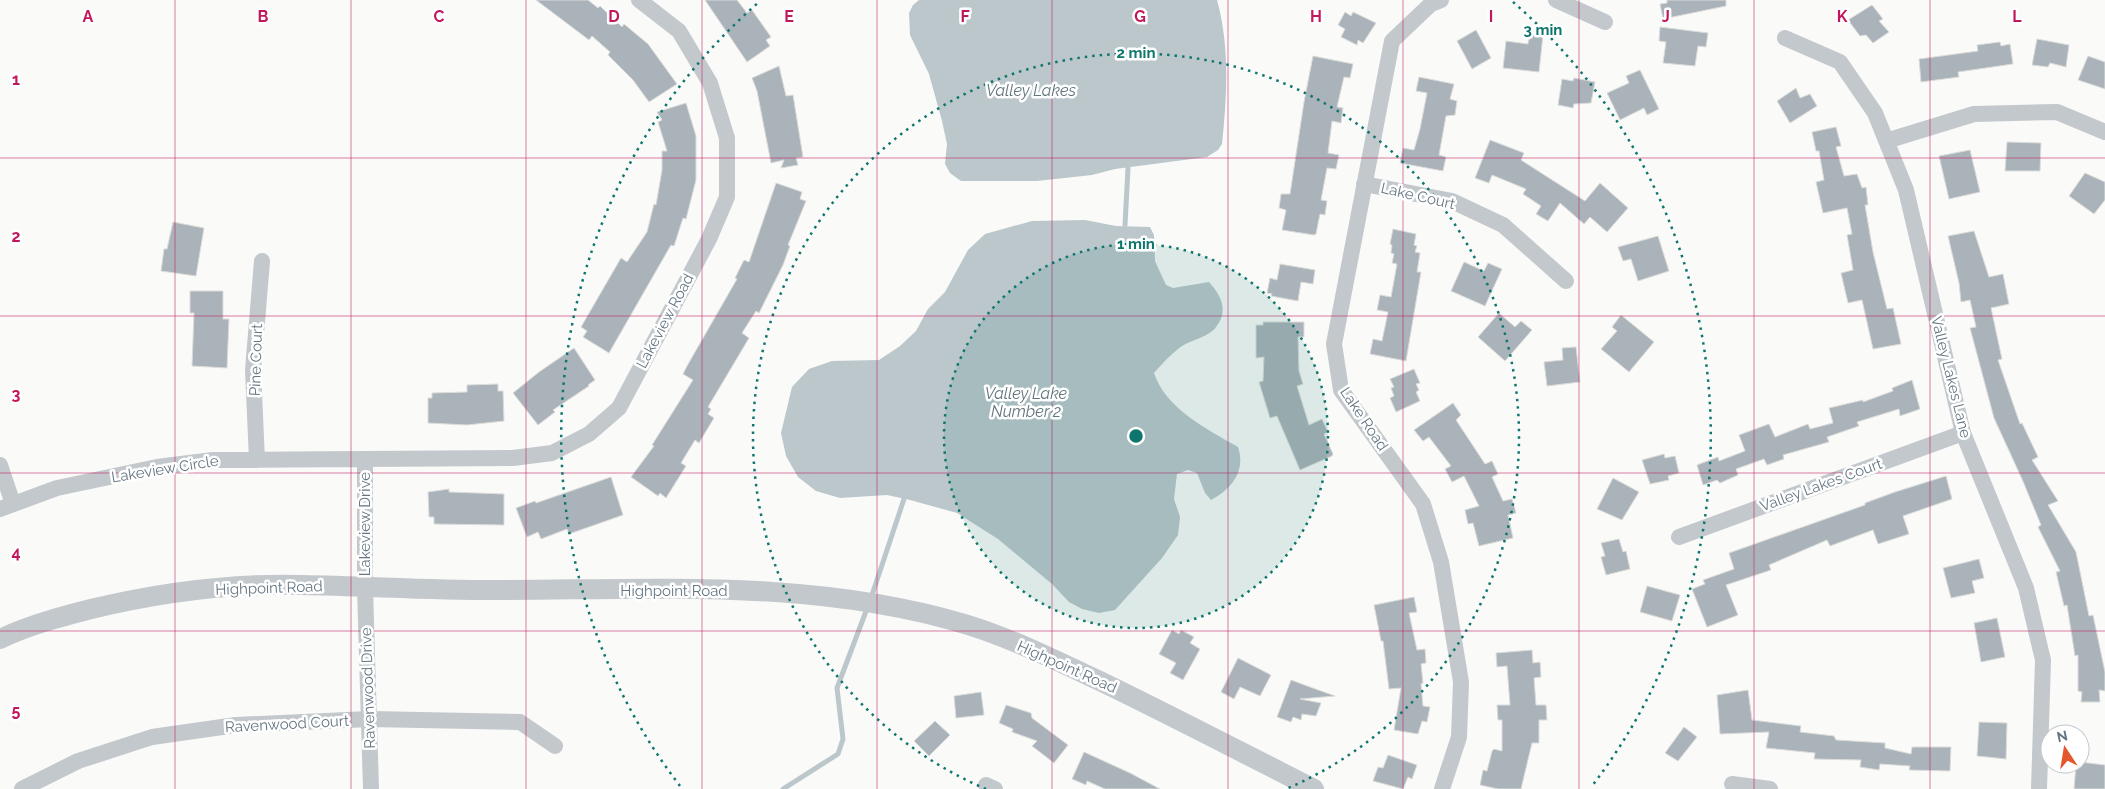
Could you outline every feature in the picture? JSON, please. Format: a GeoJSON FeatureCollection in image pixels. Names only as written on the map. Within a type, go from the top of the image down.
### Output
{"type":"FeatureCollection","features":[{"type":"Feature","properties":{"kind":"street","name":"Lakeview Road"},"geometry":{"type":"LineString","coordinates":[[365,459],[514,458],[552,453],[589,434],[619,408],[709,239],[727,197],[728,138],[710,82],[679,31],[639,0]]}},
{"type":"Feature","properties":{"kind":"street","name":"Lake Road"},"geometry":{"type":"LineString","coordinates":[[1441,0],[1430,4],[1392,41],[1334,344],[1341,390],[1424,504],[1440,562],[1461,682],[1459,737],[1442,789]]}},
{"type":"Feature","properties":{"kind":"street"},"geometry":{"type":"LineString","coordinates":[[1556,0],[1605,22]]}},
{"type":"Feature","properties":{"kind":"street","name":"Valley Lakes Lane"},"geometry":{"type":"LineString","coordinates":[[1785,38],[1840,62],[1875,113],[1906,190],[1964,433],[2026,588],[2043,660],[2039,789]]}},
{"type":"Feature","properties":{"kind":"street"},"geometry":{"type":"LineString","coordinates":[[1886,141],[1974,114],[2057,112],[2105,132]]}},
{"type":"Feature","properties":{"kind":"street","name":"Lake Court"},"geometry":{"type":"LineString","coordinates":[[1364,184],[1452,201],[1504,224],[1566,282]]}},
{"type":"Feature","properties":{"kind":"street","name":"Pine Court"},"geometry":{"type":"LineString","coordinates":[[257,460],[253,370],[262,261]]}},
{"type":"Feature","properties":{"kind":"street","name":"Valley Lakes Court"},"geometry":{"type":"LineString","coordinates":[[1680,537],[1964,433]]}},
{"type":"Feature","properties":{"kind":"street","name":"Lakeview Circle"},"geometry":{"type":"LineString","coordinates":[[6,507],[57,488],[157,467],[213,460],[365,459]]}},
{"type":"Feature","properties":{"kind":"street","name":"Lakeview Drive"},"geometry":{"type":"LineString","coordinates":[[365,459],[365,588]]}},
{"type":"Feature","properties":{"kind":"street"},"geometry":{"type":"LineString","coordinates":[[0,465],[6,507]]}},
{"type":"Feature","properties":{"kind":"street","name":"Highpoint Road"},"geometry":{"type":"LineString","coordinates":[[0,638],[50,619],[126,600],[229,587],[299,585],[365,588],[768,591],[828,595],[894,606],[969,626],[1042,653],[1166,713],[1314,789]]}},
{"type":"Feature","properties":{"kind":"street","name":"Ravenwood Drive"},"geometry":{"type":"LineString","coordinates":[[365,588],[371,789]]}},
{"type":"Feature","properties":{"kind":"street","name":"Ravenwood Court"},"geometry":{"type":"LineString","coordinates":[[22,789],[78,761],[152,737],[236,725],[369,719],[520,722],[555,746]]}},
{"type":"Feature","properties":{"kind":"street"},"geometry":{"type":"LineString","coordinates":[[1732,784],[1770,789]]}},
{"type":"Feature","properties":{"kind":"water","name":"Valley Lakes"},"geometry":{"type":"Polygon","coordinates":[[[919,0],[1217,0],[1226,54],[1222,144],[1218,150],[1207,157],[1115,169],[1092,175],[1037,181],[961,181],[950,173],[945,164],[947,144],[942,121],[929,74],[910,35],[909,13],[913,5],[919,0]]]}},
{"type":"Feature","properties":{"kind":"water","name":"Valley Lake Number 2"},"geometry":{"type":"Polygon","coordinates":[[[1085,220],[1116,226],[1150,227],[1154,235],[1155,261],[1166,285],[1173,288],[1209,282],[1217,292],[1223,309],[1220,321],[1216,327],[1205,335],[1182,346],[1154,373],[1160,386],[1178,407],[1201,425],[1238,447],[1240,456],[1239,471],[1231,485],[1219,496],[1211,500],[1205,493],[1197,473],[1188,470],[1177,474],[1174,499],[1180,517],[1178,535],[1162,558],[1115,610],[1099,613],[1082,609],[1069,602],[1052,584],[998,539],[957,513],[887,495],[840,498],[816,491],[798,477],[786,456],[781,433],[792,387],[809,369],[832,361],[879,360],[900,346],[916,331],[928,309],[945,292],[968,250],[985,234],[1032,221],[1085,220]]]}},
{"type":"Feature","properties":{"kind":"building"},"geometry":{"type":"Polygon","coordinates":[[[536,0],[588,0],[598,8],[600,6],[622,27],[624,24],[648,44],[677,84],[649,102],[633,80],[608,55],[610,52],[592,36],[589,40],[536,0]]]}},
{"type":"Feature","properties":{"kind":"building"},"geometry":{"type":"Polygon","coordinates":[[[705,0],[737,0],[747,13],[752,10],[771,37],[766,40],[770,46],[747,62],[705,0]]]}},
{"type":"Feature","properties":{"kind":"building"},"geometry":{"type":"Polygon","coordinates":[[[1667,0],[1726,0],[1726,6],[1663,19],[1660,4],[1667,3],[1667,0]]]}},
{"type":"Feature","properties":{"kind":"building"},"geometry":{"type":"Polygon","coordinates":[[[1872,5],[1883,19],[1879,21],[1889,32],[1873,43],[1866,35],[1860,36],[1848,20],[1872,5]]]}},
{"type":"Feature","properties":{"kind":"building"},"geometry":{"type":"Polygon","coordinates":[[[1345,12],[1351,16],[1353,12],[1376,23],[1363,43],[1358,40],[1357,45],[1341,37],[1345,29],[1338,25],[1345,12]]]}},
{"type":"Feature","properties":{"kind":"building"},"geometry":{"type":"Polygon","coordinates":[[[1660,27],[1708,33],[1706,47],[1698,46],[1695,66],[1663,63],[1666,42],[1659,41],[1660,27]]]}},
{"type":"Feature","properties":{"kind":"building"},"geometry":{"type":"Polygon","coordinates":[[[1476,30],[1491,58],[1472,69],[1457,41],[1476,30]]]}},
{"type":"Feature","properties":{"kind":"building"},"geometry":{"type":"Polygon","coordinates":[[[1529,34],[1543,35],[1539,72],[1503,68],[1506,41],[1528,44],[1529,34]]]}},
{"type":"Feature","properties":{"kind":"building"},"geometry":{"type":"Polygon","coordinates":[[[2037,39],[2069,45],[2066,67],[2050,63],[2048,67],[2032,65],[2037,39]]]}},
{"type":"Feature","properties":{"kind":"building"},"geometry":{"type":"Polygon","coordinates":[[[2000,42],[2001,46],[2010,44],[2013,64],[1958,72],[1959,77],[1921,82],[1919,59],[1978,51],[1977,45],[2000,42]]]}},
{"type":"Feature","properties":{"kind":"building"},"geometry":{"type":"Polygon","coordinates":[[[1313,56],[1353,64],[1350,78],[1344,77],[1337,107],[1343,108],[1341,123],[1332,121],[1328,153],[1339,155],[1336,169],[1327,168],[1321,200],[1327,201],[1325,215],[1320,214],[1316,234],[1314,235],[1282,230],[1286,210],[1279,208],[1281,194],[1290,194],[1313,56]]]}},
{"type":"Feature","properties":{"kind":"building"},"geometry":{"type":"Polygon","coordinates":[[[2088,56],[2105,62],[2105,89],[2078,80],[2088,56]]]}},
{"type":"Feature","properties":{"kind":"building"},"geometry":{"type":"Polygon","coordinates":[[[779,66],[786,96],[793,95],[803,157],[796,158],[798,165],[781,168],[784,160],[771,163],[757,91],[752,78],[779,66]]]}},
{"type":"Feature","properties":{"kind":"building"},"geometry":{"type":"Polygon","coordinates":[[[1640,70],[1659,109],[1647,115],[1644,108],[1620,120],[1607,93],[1629,83],[1626,76],[1640,70]]]}},
{"type":"Feature","properties":{"kind":"building"},"geometry":{"type":"Polygon","coordinates":[[[1419,77],[1454,84],[1450,99],[1457,101],[1455,115],[1446,116],[1439,155],[1446,157],[1443,171],[1400,163],[1403,148],[1414,150],[1420,129],[1427,93],[1416,91],[1419,77]]]}},
{"type":"Feature","properties":{"kind":"building"},"geometry":{"type":"Polygon","coordinates":[[[1574,78],[1595,82],[1591,103],[1574,104],[1573,108],[1558,105],[1562,79],[1573,81],[1574,78]]]}},
{"type":"Feature","properties":{"kind":"building"},"geometry":{"type":"Polygon","coordinates":[[[1796,88],[1800,98],[1810,94],[1817,106],[1790,123],[1777,101],[1796,88]]]}},
{"type":"Feature","properties":{"kind":"building"},"geometry":{"type":"Polygon","coordinates":[[[686,103],[696,136],[696,180],[686,219],[683,218],[674,246],[671,245],[609,353],[583,337],[587,331],[581,327],[621,258],[627,262],[647,232],[654,204],[656,205],[662,170],[662,151],[667,151],[658,122],[662,120],[657,112],[686,103]]]}},
{"type":"Feature","properties":{"kind":"building"},"geometry":{"type":"Polygon","coordinates":[[[1836,127],[1841,146],[1836,147],[1844,176],[1857,174],[1862,188],[1866,187],[1868,205],[1865,205],[1873,252],[1887,309],[1893,308],[1901,344],[1873,349],[1862,300],[1848,303],[1841,273],[1853,270],[1847,235],[1852,234],[1847,208],[1823,213],[1816,182],[1824,180],[1819,151],[1816,151],[1812,132],[1836,127]]]}},
{"type":"Feature","properties":{"kind":"building"},"geometry":{"type":"Polygon","coordinates":[[[1490,140],[1524,153],[1521,160],[1585,201],[1600,183],[1628,208],[1607,232],[1590,217],[1584,224],[1560,203],[1548,221],[1536,214],[1541,206],[1523,194],[1526,189],[1492,175],[1489,183],[1475,178],[1490,140]]]}},
{"type":"Feature","properties":{"kind":"building"},"geometry":{"type":"Polygon","coordinates":[[[2007,142],[2041,143],[2040,171],[2005,171],[2007,142]]]}},
{"type":"Feature","properties":{"kind":"building"},"geometry":{"type":"Polygon","coordinates":[[[1970,150],[1980,192],[1949,199],[1939,156],[1970,150]]]}},
{"type":"Feature","properties":{"kind":"building"},"geometry":{"type":"Polygon","coordinates":[[[2085,173],[2105,182],[2105,200],[2094,214],[2069,196],[2085,173]]]}},
{"type":"Feature","properties":{"kind":"building"},"geometry":{"type":"Polygon","coordinates":[[[776,183],[802,192],[800,199],[806,201],[788,245],[790,246],[783,265],[759,313],[756,311],[742,333],[749,338],[708,407],[711,409],[708,414],[714,418],[699,443],[695,440],[681,463],[686,466],[666,498],[660,493],[658,496],[631,477],[654,446],[652,445],[693,380],[683,374],[737,279],[735,278],[744,260],[749,262],[776,183]]]}},
{"type":"Feature","properties":{"kind":"building"},"geometry":{"type":"Polygon","coordinates":[[[173,222],[204,228],[196,276],[161,271],[164,249],[167,249],[173,222]]]}},
{"type":"Feature","properties":{"kind":"building"},"geometry":{"type":"Polygon","coordinates":[[[1393,229],[1416,234],[1414,245],[1417,246],[1415,252],[1420,253],[1417,272],[1421,272],[1406,361],[1370,354],[1373,339],[1382,341],[1388,312],[1377,310],[1380,295],[1391,297],[1397,264],[1392,263],[1394,254],[1391,253],[1392,245],[1390,244],[1393,229]]]}},
{"type":"Feature","properties":{"kind":"building"},"geometry":{"type":"Polygon","coordinates":[[[1974,231],[1989,277],[2003,274],[2009,304],[1991,308],[2002,359],[1998,360],[2020,424],[2022,423],[2038,457],[2032,460],[2058,501],[2048,505],[2076,552],[2089,616],[2093,615],[2105,672],[2105,691],[2099,690],[2100,702],[2081,702],[2082,692],[2078,691],[2078,655],[2075,656],[2067,605],[2064,606],[2056,572],[2060,571],[2038,527],[2041,525],[1994,418],[1970,328],[1976,327],[1970,300],[1961,302],[1959,283],[1948,236],[1974,231]]]}},
{"type":"Feature","properties":{"kind":"building"},"geometry":{"type":"Polygon","coordinates":[[[1658,236],[1669,271],[1638,281],[1631,259],[1623,261],[1618,247],[1658,236]]]}},
{"type":"Feature","properties":{"kind":"building"},"geometry":{"type":"Polygon","coordinates":[[[1464,262],[1484,271],[1488,263],[1502,269],[1485,306],[1451,291],[1464,262]]]}},
{"type":"Feature","properties":{"kind":"building"},"geometry":{"type":"Polygon","coordinates":[[[1280,264],[1315,270],[1313,284],[1301,282],[1298,301],[1271,296],[1272,294],[1267,293],[1270,278],[1277,280],[1280,264]]]}},
{"type":"Feature","properties":{"kind":"building"},"geometry":{"type":"Polygon","coordinates":[[[190,291],[223,291],[223,319],[229,319],[227,368],[192,366],[194,313],[190,313],[190,291]]]}},
{"type":"Feature","properties":{"kind":"building"},"geometry":{"type":"Polygon","coordinates":[[[1499,313],[1515,327],[1521,321],[1532,330],[1505,361],[1478,337],[1499,313]]]}},
{"type":"Feature","properties":{"kind":"building"},"geometry":{"type":"Polygon","coordinates":[[[1621,315],[1654,342],[1629,372],[1601,349],[1617,331],[1612,327],[1621,315]]]}},
{"type":"Feature","properties":{"kind":"building"},"geometry":{"type":"Polygon","coordinates":[[[1263,322],[1304,322],[1304,337],[1298,337],[1299,371],[1303,384],[1297,386],[1309,425],[1322,419],[1328,432],[1324,434],[1333,454],[1300,470],[1277,416],[1270,418],[1259,382],[1263,381],[1264,357],[1256,358],[1256,325],[1263,325],[1263,322]]]}},
{"type":"Feature","properties":{"kind":"building"},"geometry":{"type":"Polygon","coordinates":[[[1576,347],[1580,382],[1547,386],[1544,362],[1563,360],[1562,348],[1576,347]]]}},
{"type":"Feature","properties":{"kind":"building"},"geometry":{"type":"Polygon","coordinates":[[[574,348],[595,380],[553,410],[555,412],[538,425],[513,393],[574,348]]]}},
{"type":"Feature","properties":{"kind":"building"},"geometry":{"type":"Polygon","coordinates":[[[1414,369],[1420,383],[1416,384],[1419,390],[1416,392],[1420,401],[1396,412],[1390,398],[1394,396],[1391,388],[1394,387],[1390,379],[1414,369]]]}},
{"type":"Feature","properties":{"kind":"building"},"geometry":{"type":"Polygon","coordinates":[[[1912,380],[1920,409],[1900,416],[1899,409],[1857,422],[1859,426],[1827,437],[1829,442],[1783,455],[1784,459],[1767,465],[1764,459],[1736,469],[1738,475],[1720,483],[1717,480],[1703,485],[1697,465],[1718,457],[1719,461],[1745,451],[1739,435],[1769,424],[1775,437],[1808,424],[1810,429],[1833,423],[1829,408],[1863,400],[1863,402],[1893,391],[1892,388],[1912,380]]]}},
{"type":"Feature","properties":{"kind":"building"},"geometry":{"type":"Polygon","coordinates":[[[498,384],[498,391],[503,391],[504,421],[467,425],[428,423],[428,398],[432,398],[432,393],[467,392],[467,385],[498,384]]]}},
{"type":"Feature","properties":{"kind":"building"},"geometry":{"type":"Polygon","coordinates":[[[1453,403],[1461,415],[1456,420],[1485,464],[1492,461],[1498,474],[1492,477],[1503,501],[1512,499],[1516,513],[1508,515],[1513,538],[1479,546],[1473,523],[1468,524],[1465,510],[1479,506],[1464,476],[1452,482],[1445,469],[1451,466],[1429,437],[1423,441],[1414,430],[1453,403]]]}},
{"type":"Feature","properties":{"kind":"building"},"geometry":{"type":"Polygon","coordinates":[[[1664,454],[1665,458],[1675,456],[1679,473],[1668,476],[1669,480],[1650,484],[1642,460],[1664,454]]]}},
{"type":"Feature","properties":{"kind":"building"},"geometry":{"type":"Polygon","coordinates":[[[1946,476],[1952,499],[1903,516],[1909,534],[1878,544],[1873,530],[1830,546],[1827,540],[1769,565],[1771,570],[1726,585],[1738,615],[1707,627],[1692,589],[1705,584],[1703,580],[1734,569],[1729,553],[1865,505],[1865,503],[1895,492],[1946,476]]]}},
{"type":"Feature","properties":{"kind":"building"},"geometry":{"type":"Polygon","coordinates":[[[611,477],[623,515],[569,534],[567,529],[541,539],[538,532],[527,537],[516,508],[611,477]]]}},
{"type":"Feature","properties":{"kind":"building"},"geometry":{"type":"Polygon","coordinates":[[[1613,478],[1639,492],[1622,520],[1597,509],[1613,478]]]}},
{"type":"Feature","properties":{"kind":"building"},"geometry":{"type":"Polygon","coordinates":[[[449,489],[449,492],[504,494],[504,525],[434,524],[434,517],[429,517],[428,492],[449,489]]]}},
{"type":"Feature","properties":{"kind":"building"},"geometry":{"type":"Polygon","coordinates":[[[1619,539],[1623,552],[1626,551],[1630,569],[1606,575],[1601,557],[1605,556],[1601,543],[1619,539]]]}},
{"type":"Feature","properties":{"kind":"building"},"geometry":{"type":"Polygon","coordinates":[[[1979,559],[1984,578],[1972,581],[1975,593],[1951,598],[1943,568],[1979,559]]]}},
{"type":"Feature","properties":{"kind":"building"},"geometry":{"type":"Polygon","coordinates":[[[1647,586],[1680,595],[1672,621],[1640,612],[1647,586]]]}},
{"type":"Feature","properties":{"kind":"building"},"geometry":{"type":"Polygon","coordinates":[[[1414,597],[1417,612],[1409,613],[1417,650],[1425,649],[1426,663],[1421,664],[1423,683],[1421,684],[1423,706],[1430,707],[1427,722],[1422,721],[1418,734],[1394,730],[1401,688],[1389,689],[1383,641],[1381,641],[1374,605],[1414,597]]]}},
{"type":"Feature","properties":{"kind":"building"},"geometry":{"type":"Polygon","coordinates":[[[1997,618],[2005,657],[1981,662],[1974,623],[1997,618]]]}},
{"type":"Feature","properties":{"kind":"building"},"geometry":{"type":"Polygon","coordinates":[[[1172,630],[1179,634],[1181,630],[1194,637],[1190,643],[1200,649],[1183,680],[1170,673],[1176,663],[1159,654],[1172,630]]]}},
{"type":"Feature","properties":{"kind":"building"},"geometry":{"type":"Polygon","coordinates":[[[1532,650],[1533,663],[1540,662],[1541,677],[1534,678],[1536,705],[1546,705],[1547,720],[1539,720],[1539,743],[1532,743],[1521,789],[1498,789],[1480,785],[1483,770],[1487,771],[1492,751],[1494,749],[1502,751],[1502,720],[1498,720],[1497,705],[1510,705],[1507,666],[1497,667],[1496,653],[1532,650]]]}},
{"type":"Feature","properties":{"kind":"building"},"geometry":{"type":"Polygon","coordinates":[[[1238,658],[1271,675],[1260,696],[1240,687],[1234,699],[1221,692],[1238,658]]]}},
{"type":"Feature","properties":{"kind":"building"},"geometry":{"type":"Polygon","coordinates":[[[1291,680],[1335,696],[1300,699],[1321,703],[1316,716],[1302,714],[1301,720],[1293,717],[1291,722],[1277,717],[1291,680]]]}},
{"type":"Feature","properties":{"kind":"building"},"geometry":{"type":"Polygon","coordinates":[[[1748,690],[1752,720],[1801,726],[1800,732],[1834,736],[1836,740],[1885,743],[1885,748],[1911,754],[1912,747],[1951,747],[1950,771],[1909,770],[1910,766],[1880,764],[1879,770],[1860,767],[1861,760],[1814,759],[1815,753],[1766,748],[1769,732],[1720,734],[1717,695],[1748,690]]]}},
{"type":"Feature","properties":{"kind":"building"},"geometry":{"type":"Polygon","coordinates":[[[981,692],[984,715],[956,718],[954,696],[981,692]]]}},
{"type":"Feature","properties":{"kind":"building"},"geometry":{"type":"Polygon","coordinates":[[[1006,705],[1031,713],[1032,718],[1068,745],[1054,763],[1032,746],[1037,741],[1012,732],[1013,729],[999,723],[1006,705]]]}},
{"type":"Feature","properties":{"kind":"building"},"geometry":{"type":"Polygon","coordinates":[[[935,721],[950,735],[929,756],[914,741],[935,721]]]}},
{"type":"Feature","properties":{"kind":"building"},"geometry":{"type":"Polygon","coordinates":[[[1979,722],[2007,723],[2006,759],[1977,756],[1979,722]]]}},
{"type":"Feature","properties":{"kind":"building"},"geometry":{"type":"Polygon","coordinates":[[[1684,727],[1697,737],[1678,761],[1665,753],[1684,727]]]}},
{"type":"Feature","properties":{"kind":"building"},"geometry":{"type":"Polygon","coordinates":[[[1084,752],[1160,789],[1105,789],[1087,781],[1086,785],[1072,779],[1084,752]]]}},
{"type":"Feature","properties":{"kind":"building"},"geometry":{"type":"Polygon","coordinates":[[[1388,755],[1417,765],[1412,779],[1408,777],[1403,789],[1373,781],[1378,767],[1383,768],[1388,755]]]}},
{"type":"Feature","properties":{"kind":"building"},"geometry":{"type":"Polygon","coordinates":[[[2090,763],[2105,765],[2105,789],[2074,789],[2075,774],[2090,774],[2090,763]]]}},
{"type":"Feature","properties":{"kind":"waterway"},"geometry":{"type":"LineString","coordinates":[[1125,225],[1128,168]]}},
{"type":"Feature","properties":{"kind":"waterway"},"geometry":{"type":"LineString","coordinates":[[871,598],[904,499]]}},
{"type":"Feature","properties":{"kind":"waterway"},"geometry":{"type":"LineString","coordinates":[[783,789],[838,754],[843,739],[837,688],[868,606]]}}]}
